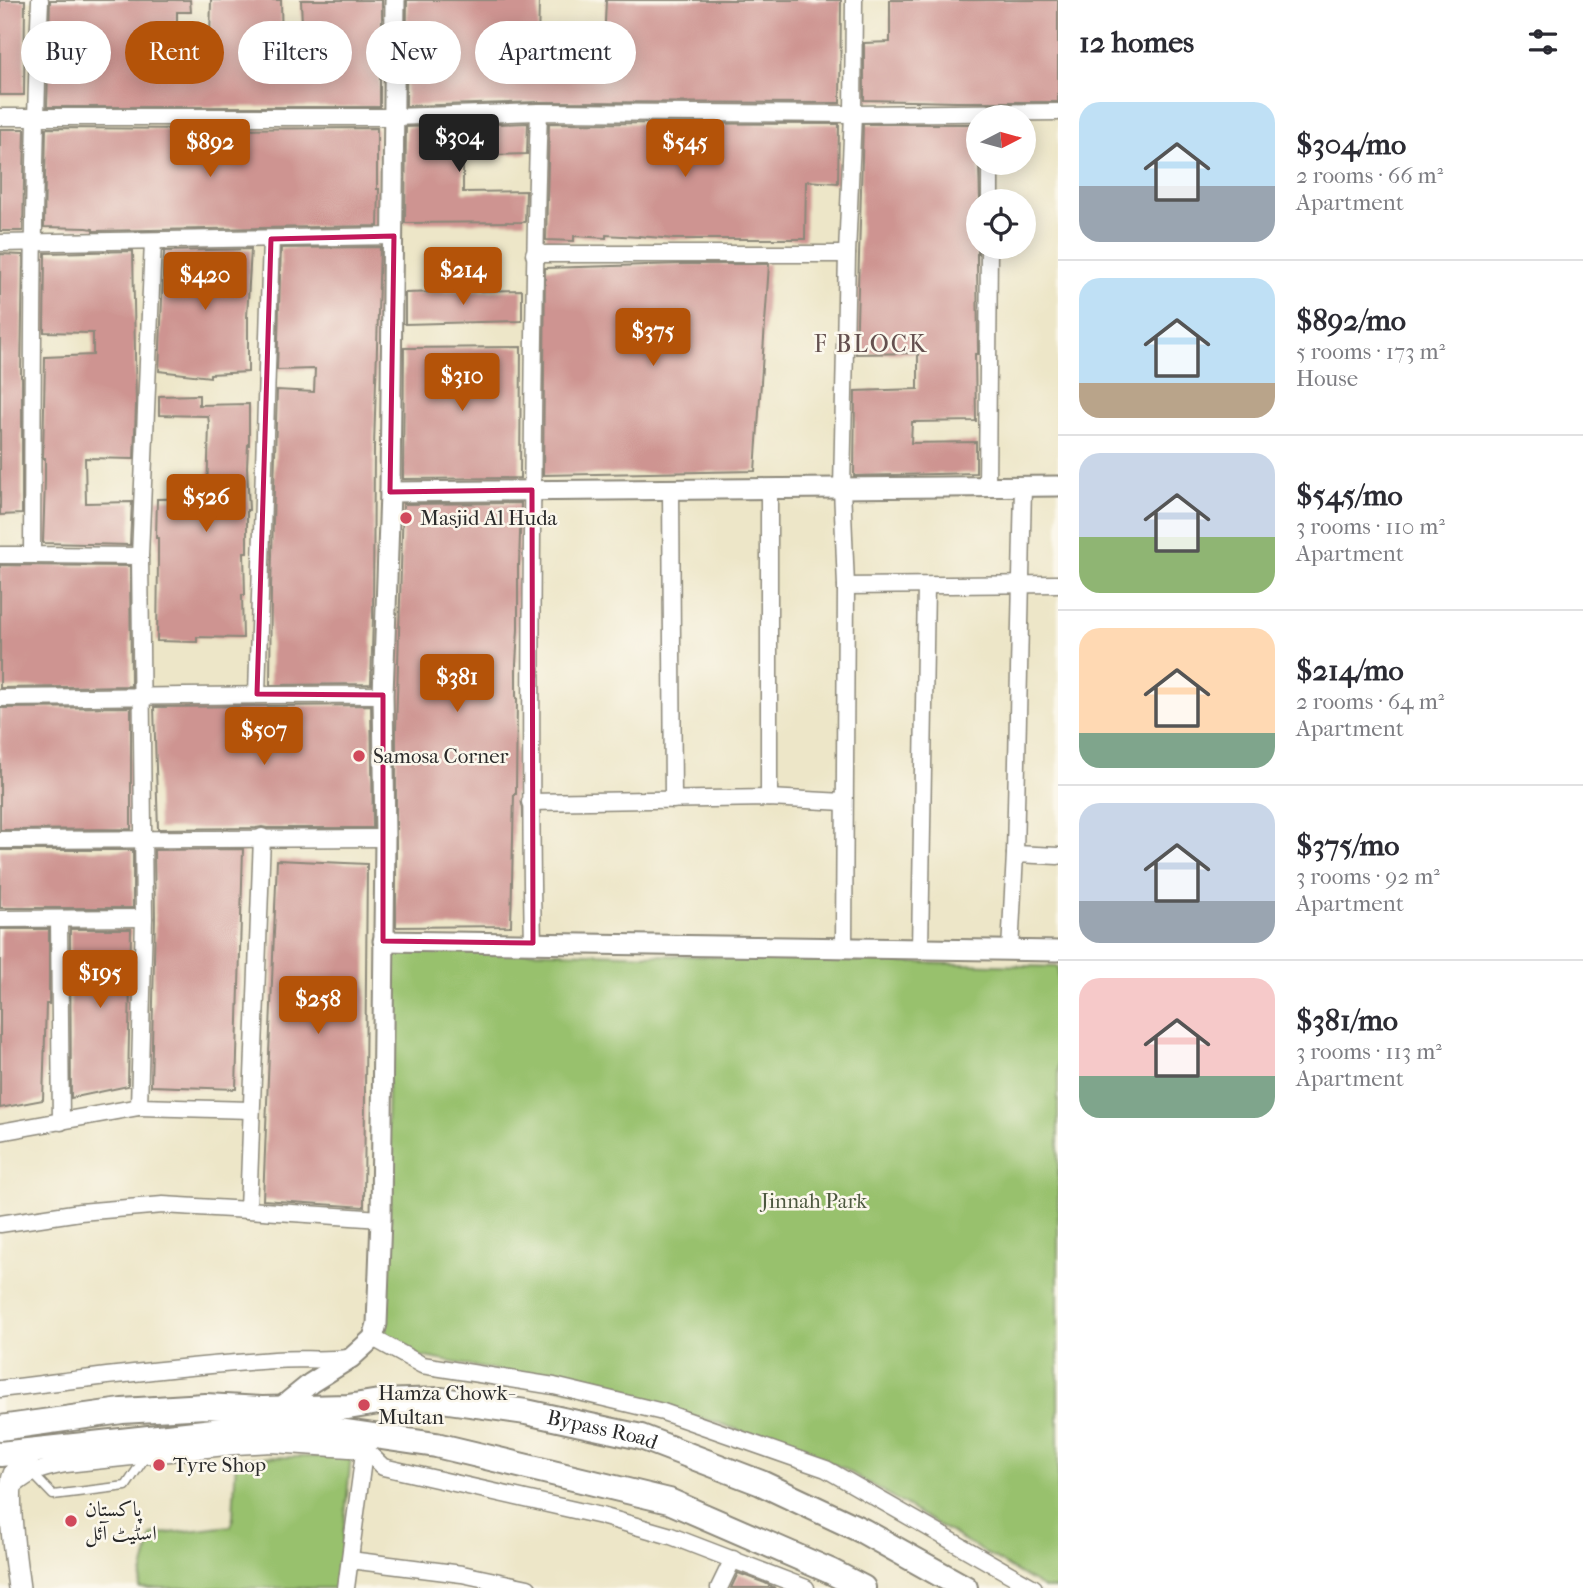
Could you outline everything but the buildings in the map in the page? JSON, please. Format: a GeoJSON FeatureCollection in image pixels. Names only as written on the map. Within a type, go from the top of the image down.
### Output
{"type":"FeatureCollection","features":[{"type":"Feature","properties":{"kind":"main road","name":"Bypass Road"},"geometry":{"type":"LineString","coordinates":[[0,1428],[121,1410],[205,1406],[348,1408],[379,1402],[442,1400],[526,1412],[641,1437],[773,1489],[863,1531],[965,1588]]}},
{"type":"Feature","properties":{"kind":"main road"},"geometry":{"type":"LineString","coordinates":[[368,1440],[379,1402]]}},
{"type":"Feature","properties":{"kind":"main road"},"geometry":{"type":"LineString","coordinates":[[0,1454],[31,1461],[150,1447],[223,1430],[333,1430],[368,1440],[436,1445],[669,1501],[827,1579],[863,1588]]}},
{"type":"Feature","properties":{"kind":"main road"},"geometry":{"type":"LineString","coordinates":[[14,1587],[5,1492],[15,1471],[31,1461]]}},
{"type":"Feature","properties":{"kind":"street"},"geometry":{"type":"LineString","coordinates":[[32,555],[33,243],[40,0]]}},
{"type":"Feature","properties":{"kind":"street"},"geometry":{"type":"LineString","coordinates":[[280,1408],[311,1383],[351,1358],[373,1338],[377,1324],[381,1219],[385,838],[383,695],[390,492],[395,0]]}},
{"type":"Feature","properties":{"kind":"street"},"geometry":{"type":"LineString","coordinates":[[844,948],[846,586],[842,488],[854,0]]}},
{"type":"Feature","properties":{"kind":"street"},"geometry":{"type":"LineString","coordinates":[[0,117],[394,117],[539,112],[966,115]]}},
{"type":"Feature","properties":{"kind":"street"},"geometry":{"type":"LineString","coordinates":[[533,943],[530,802],[532,490],[534,254],[539,112]]}},
{"type":"Feature","properties":{"kind":"street"},"geometry":{"type":"LineString","coordinates":[[1036,113],[1058,112]]}},
{"type":"Feature","properties":{"kind":"street"},"geometry":{"type":"LineString","coordinates":[[0,243],[394,236]]}},
{"type":"Feature","properties":{"kind":"street"},"geometry":{"type":"LineString","coordinates":[[257,694],[271,239]]}},
{"type":"Feature","properties":{"kind":"street"},"geometry":{"type":"LineString","coordinates":[[139,1107],[144,918],[140,556],[153,241]]}},
{"type":"Feature","properties":{"kind":"street"},"geometry":{"type":"LineString","coordinates":[[534,254],[847,254]]}},
{"type":"Feature","properties":{"kind":"street"},"geometry":{"type":"LineString","coordinates":[[987,486],[989,259]]}},
{"type":"Feature","properties":{"kind":"street"},"geometry":{"type":"LineString","coordinates":[[1010,951],[1015,854],[1023,486]]}},
{"type":"Feature","properties":{"kind":"street"},"geometry":{"type":"LineString","coordinates":[[390,492],[1058,486]]}},
{"type":"Feature","properties":{"kind":"street"},"geometry":{"type":"LineString","coordinates":[[769,488],[769,798]]}},
{"type":"Feature","properties":{"kind":"street"},"geometry":{"type":"LineString","coordinates":[[671,489],[673,800]]}},
{"type":"Feature","properties":{"kind":"street"},"geometry":{"type":"LineString","coordinates":[[0,555],[140,556]]}},
{"type":"Feature","properties":{"kind":"street"},"geometry":{"type":"LineString","coordinates":[[846,586],[1058,584]]}},
{"type":"Feature","properties":{"kind":"street"},"geometry":{"type":"LineString","coordinates":[[920,949],[926,586]]}},
{"type":"Feature","properties":{"kind":"street"},"geometry":{"type":"LineString","coordinates":[[0,698],[383,695]]}},
{"type":"Feature","properties":{"kind":"street"},"geometry":{"type":"LineString","coordinates":[[530,802],[769,798],[844,802]]}},
{"type":"Feature","properties":{"kind":"street"},"geometry":{"type":"LineString","coordinates":[[248,1210],[262,837]]}},
{"type":"Feature","properties":{"kind":"street"},"geometry":{"type":"LineString","coordinates":[[0,840],[385,838]]}},
{"type":"Feature","properties":{"kind":"street"},"geometry":{"type":"LineString","coordinates":[[1015,854],[1058,856]]}},
{"type":"Feature","properties":{"kind":"street"},"geometry":{"type":"LineString","coordinates":[[0,919],[144,918]]}},
{"type":"Feature","properties":{"kind":"street"},"geometry":{"type":"LineString","coordinates":[[59,919],[61,1122]]}},
{"type":"Feature","properties":{"kind":"street"},"geometry":{"type":"LineString","coordinates":[[383,941],[1058,951]]}},
{"type":"Feature","properties":{"kind":"street"},"geometry":{"type":"LineString","coordinates":[[0,1132],[139,1107],[251,1110]]}},
{"type":"Feature","properties":{"kind":"street"},"geometry":{"type":"LineString","coordinates":[[0,1224],[80,1212],[163,1205],[381,1219]]}},
{"type":"Feature","properties":{"kind":"street"},"geometry":{"type":"LineString","coordinates":[[373,1338],[422,1364],[554,1386],[663,1412],[826,1469],[1034,1588]]}},
{"type":"Feature","properties":{"kind":"street"},"geometry":{"type":"LineString","coordinates":[[0,1389],[173,1368],[278,1359],[327,1361],[351,1358]]}},
{"type":"Feature","properties":{"kind":"street"},"geometry":{"type":"LineString","coordinates":[[368,1440],[383,1467],[601,1516],[671,1536],[806,1588]]}},
{"type":"Feature","properties":{"kind":"street"},"geometry":{"type":"LineString","coordinates":[[346,1588],[368,1440]]}},
{"type":"Feature","properties":{"kind":"street"},"geometry":{"type":"LineString","coordinates":[[719,1588],[733,1559]]}},
{"type":"Feature","properties":{"kind":"street"},"geometry":{"type":"LineString","coordinates":[[350,1560],[462,1574],[528,1588]]}},
{"type":"Feature","properties":{"kind":"lane"},"geometry":{"type":"LineString","coordinates":[[31,1461],[53,1495],[126,1486],[150,1447]]}},
{"type":"Feature","properties":{"kind":"highlighted area"},"geometry":{"type":"Polygon","coordinates":[[[394,236],[390,492],[532,490],[533,943],[383,941],[383,695],[257,694],[271,239],[394,236]]]}},
{"type":"Feature","properties":{"kind":"green space","name":"Jinnah Park"},"geometry":{"type":"Polygon","coordinates":[[[391,947],[1058,967],[1058,1588],[1044,1588],[843,1468],[716,1422],[554,1386],[546,1380],[382,1349],[391,947]]]}},
{"type":"Feature","properties":{"kind":"green space"},"geometry":{"type":"Polygon","coordinates":[[[351,1456],[338,1588],[139,1588],[152,1535],[231,1526],[236,1458],[351,1456]]]}},
{"type":"Feature","properties":{"kind":"place","name":"Masjid Al Huda"},"geometry":{"type":"Point","coordinates":[406,518]}},
{"type":"Feature","properties":{"kind":"place","name":"Samosa Corner"},"geometry":{"type":"Point","coordinates":[359,756]}},
{"type":"Feature","properties":{"kind":"place","name":"Hamza Chowk- Multan"},"geometry":{"type":"Point","coordinates":[364,1405]}},
{"type":"Feature","properties":{"kind":"place","name":"Tyre Shop"},"geometry":{"type":"Point","coordinates":[159,1465]}},
{"type":"Feature","properties":{"kind":"place","name":"پاکستان اسٹیٹ آئل"},"geometry":{"type":"Point","coordinates":[71,1521]}},
{"type":"Feature","properties":{"kind":"district","name":"F BLOCK"},"geometry":{"type":"Point","coordinates":[871,344]}}]}
